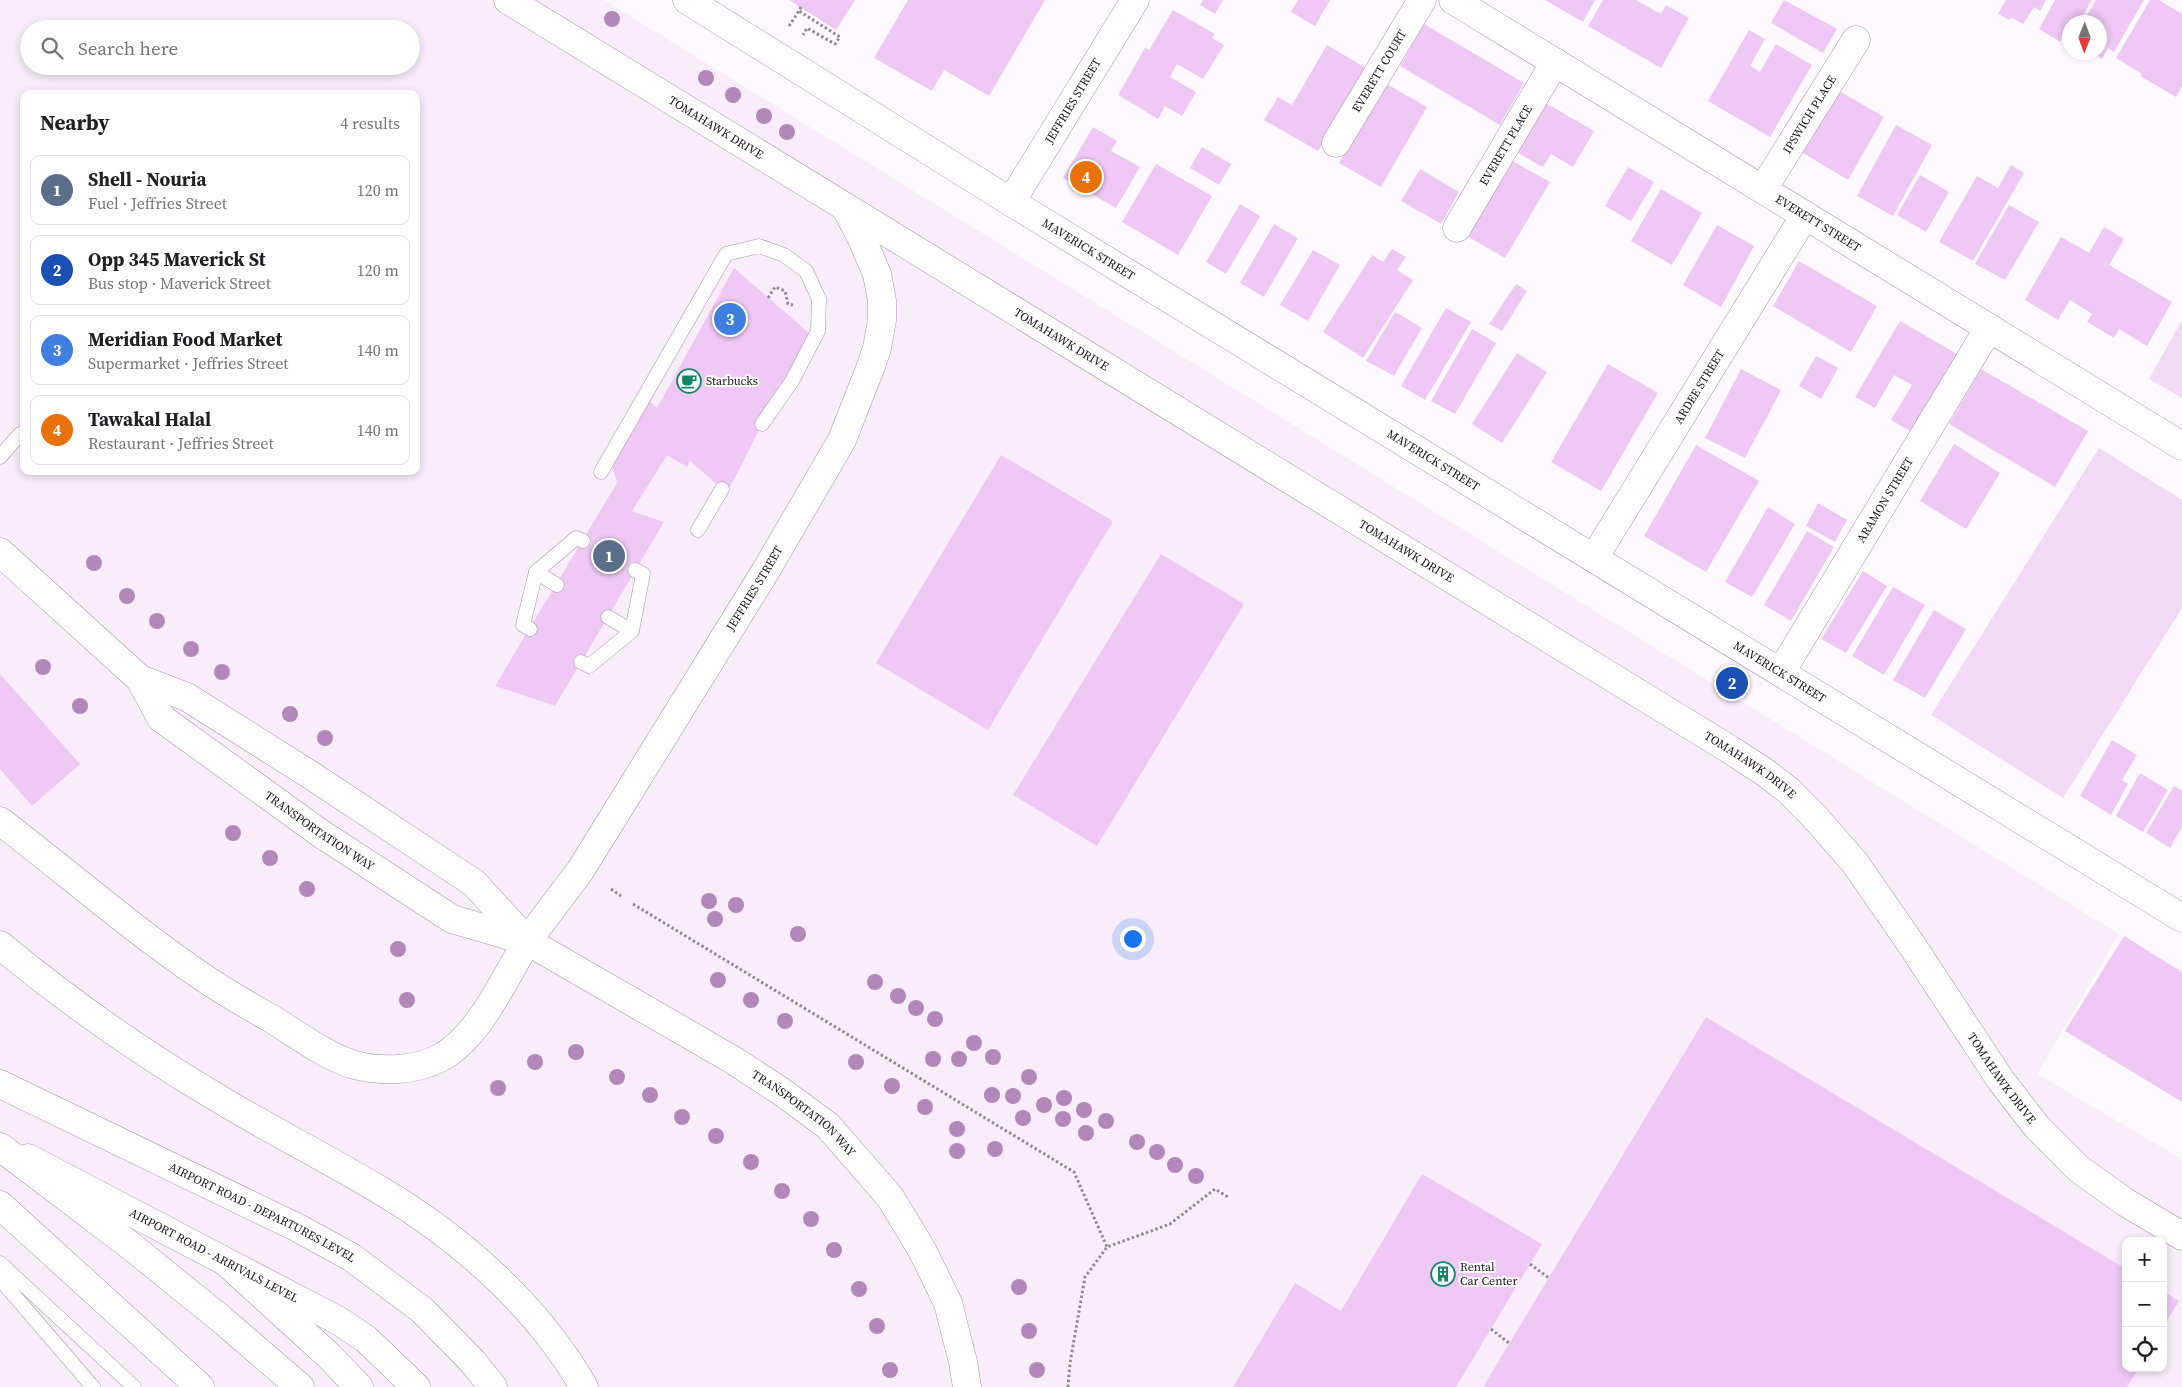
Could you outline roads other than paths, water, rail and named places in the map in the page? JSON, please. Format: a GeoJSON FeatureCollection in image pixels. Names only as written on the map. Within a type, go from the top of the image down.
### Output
{"type":"FeatureCollection","features":[{"type":"Feature","properties":{"kind":"main road","name":"TOMAHAWK DRIVE"},"geometry":{"type":"LineString","coordinates":[[508,0],[1721,744],[1777,781],[1813,815],[1854,864],[1912,946],[2002,1082],[2037,1127],[2079,1169],[2125,1202],[2182,1236]]}},
{"type":"Feature","properties":{"kind":"main road","name":"MAVERICK STREET"},"geometry":{"type":"LineString","coordinates":[[687,0],[801,69],[1011,202],[2182,918]]}},
{"type":"Feature","properties":{"kind":"main road","name":"JEFFRIES STREET"},"geometry":{"type":"LineString","coordinates":[[1011,202],[1135,0]]}},
{"type":"Feature","properties":{"kind":"main road","name":"EVERETT COURT"},"geometry":{"type":"LineString","coordinates":[[1336,143],[1422,0]]}},
{"type":"Feature","properties":{"kind":"main road","name":"EVERETT STREET"},"geometry":{"type":"LineString","coordinates":[[1453,0],[2182,446]]}},
{"type":"Feature","properties":{"kind":"main road","name":"IPSWICH PLACE"},"geometry":{"type":"LineString","coordinates":[[1763,190],[1856,40]]}},
{"type":"Feature","properties":{"kind":"main road","name":"EVERETT PLACE"},"geometry":{"type":"LineString","coordinates":[[1457,228],[1555,62]]}},
{"type":"Feature","properties":{"kind":"main road","name":"JEFFRIES STREET"},"geometry":{"type":"LineString","coordinates":[[0,821],[138,930],[204,978],[330,1054],[355,1065],[382,1069],[410,1067],[431,1062],[448,1054],[463,1041],[478,1022],[527,941],[580,870],[617,813],[765,572],[842,440],[877,348],[882,320],[882,301],[877,274],[862,239],[845,207]]}},
{"type":"Feature","properties":{"kind":"main road","name":"ARDEE STREET"},"geometry":{"type":"LineString","coordinates":[[1594,558],[1805,215]]}},
{"type":"Feature","properties":{"kind":"main road","name":"ARAMON STREET"},"geometry":{"type":"LineString","coordinates":[[1781,672],[1989,328]]}},
{"type":"Feature","properties":{"kind":"main road","name":"TRANSPORTATION WAY"},"geometry":{"type":"LineString","coordinates":[[0,552],[140,679],[161,718],[320,833],[452,919],[527,941],[732,1060],[782,1092],[828,1126],[890,1197],[922,1250],[948,1303],[963,1362],[967,1387]]}},
{"type":"Feature","properties":{"kind":"main road","name":"TRANSPORTATION WAY"},"geometry":{"type":"LineString","coordinates":[[140,679],[187,697],[309,774],[474,883],[527,941]]}},
{"type":"Feature","properties":{"kind":"main road"},"geometry":{"type":"LineString","coordinates":[[0,945],[121,1037],[227,1104],[384,1192],[455,1242],[519,1303],[553,1342],[584,1387]]}},
{"type":"Feature","properties":{"kind":"main road","name":"AIRPORT ROAD - DEPARTURES LEVEL"},"geometry":{"type":"LineString","coordinates":[[0,1084],[289,1224],[351,1257],[422,1310],[473,1362],[493,1387]]}},
{"type":"Feature","properties":{"kind":"main road","name":"AIRPORT ROAD - ARRIVALS LEVEL"},"geometry":{"type":"LineString","coordinates":[[0,1142],[339,1321],[378,1349],[416,1387]]}},
{"type":"Feature","properties":{"kind":"main road"},"geometry":{"type":"LineString","coordinates":[[0,1148],[125,1241],[221,1319],[300,1387]]}},
{"type":"Feature","properties":{"kind":"main road"},"geometry":{"type":"LineString","coordinates":[[0,1205],[200,1387]]}},
{"type":"Feature","properties":{"kind":"main road"},"geometry":{"type":"LineString","coordinates":[[226,1262],[328,1355],[359,1387]]}},
{"type":"Feature","properties":{"kind":"lane"},"geometry":{"type":"LineString","coordinates":[[601,472],[726,254],[758,246],[784,255],[806,271],[819,299],[818,331],[792,381],[762,424]]}},
{"type":"Feature","properties":{"kind":"lane"},"geometry":{"type":"LineString","coordinates":[[0,457],[20,434]]}},
{"type":"Feature","properties":{"kind":"lane"},"geometry":{"type":"LineString","coordinates":[[698,530],[722,489]]}},
{"type":"Feature","properties":{"kind":"lane"},"geometry":{"type":"LineString","coordinates":[[530,629],[523,625],[536,572],[576,538],[582,541]]}},
{"type":"Feature","properties":{"kind":"lane"},"geometry":{"type":"LineString","coordinates":[[581,662],[589,666],[632,630],[643,574],[636,570]]}},
{"type":"Feature","properties":{"kind":"lane"},"geometry":{"type":"LineString","coordinates":[[536,572],[556,585]]}},
{"type":"Feature","properties":{"kind":"lane"},"geometry":{"type":"LineString","coordinates":[[608,617],[632,630]]}},
{"type":"Feature","properties":{"kind":"lane"},"geometry":{"type":"LineString","coordinates":[[0,1263],[134,1387]]}},
{"type":"Feature","properties":{"kind":"lane"},"geometry":{"type":"LineString","coordinates":[[0,1279],[93,1387]]}},
{"type":"Feature","properties":{"kind":"place","name":"Tawakal Halal"},"geometry":{"type":"Point","coordinates":[1086,177]}},
{"type":"Feature","properties":{"kind":"place","name":"Meridian Food Market"},"geometry":{"type":"Point","coordinates":[730,319]}},
{"type":"Feature","properties":{"kind":"place","name":"Starbucks"},"geometry":{"type":"Point","coordinates":[689,381]}},
{"type":"Feature","properties":{"kind":"place","name":"Shell - Nouria"},"geometry":{"type":"Point","coordinates":[609,556]}},
{"type":"Feature","properties":{"kind":"place","name":"Opp 345 Maverick St"},"geometry":{"type":"Point","coordinates":[1732,683]}},
{"type":"Feature","properties":{"kind":"place","name":"Rental Car Center"},"geometry":{"type":"Point","coordinates":[1443,1274]}}]}
